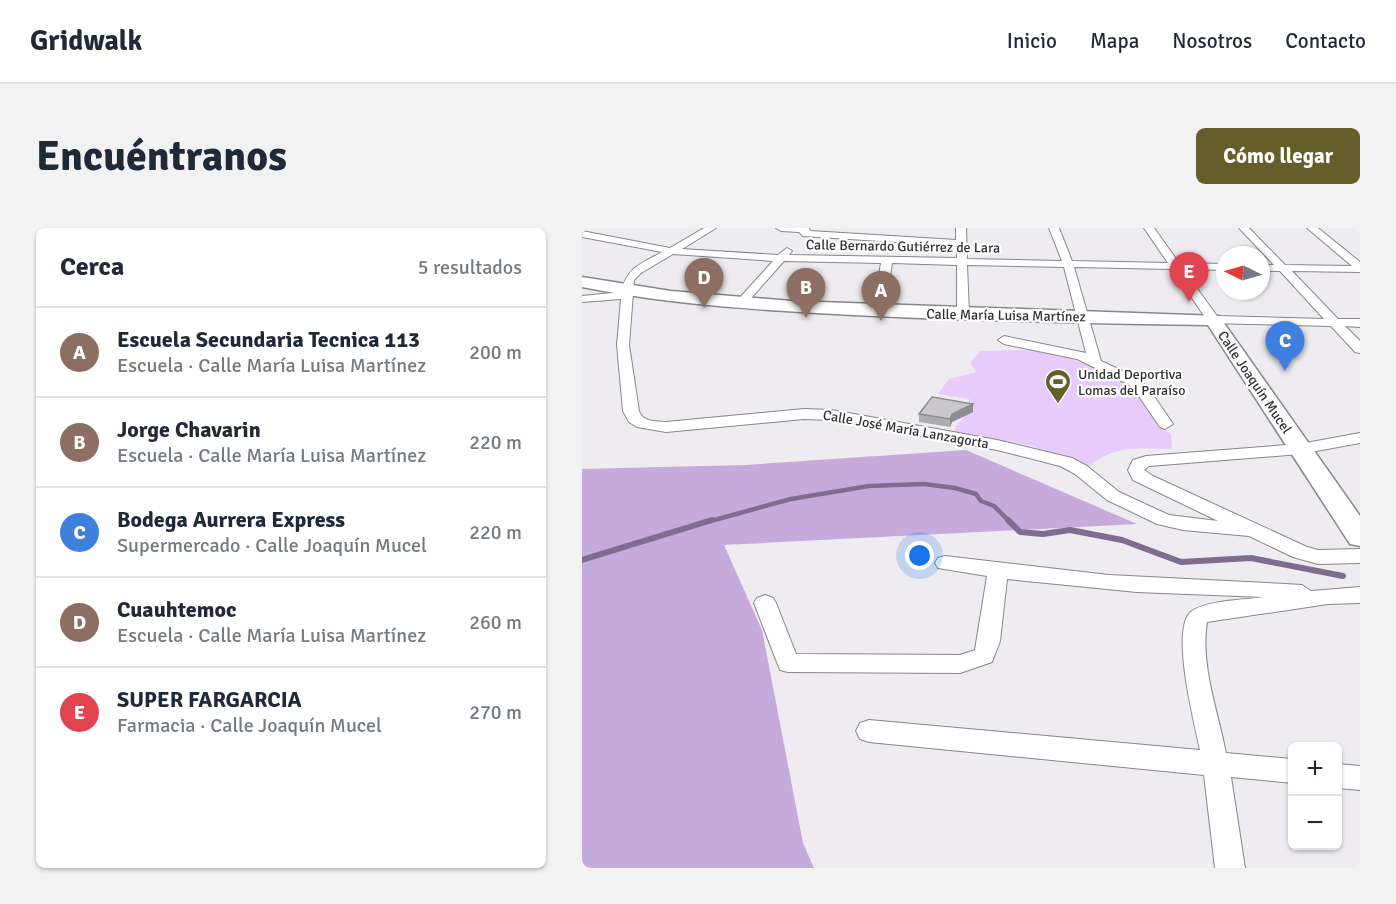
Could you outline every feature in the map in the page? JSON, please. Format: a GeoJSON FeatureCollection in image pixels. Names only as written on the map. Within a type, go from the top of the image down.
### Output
{"type":"FeatureCollection","features":[{"type":"Feature","properties":{"kind":"street"},"geometry":{"type":"LineString","coordinates":[[590,244],[626,228]]}},
{"type":"Feature","properties":{"kind":"street","name":"Calle José María Lanzagorta"},"geometry":{"type":"LineString","coordinates":[[711,228],[632,274],[629,279],[623,345],[630,384],[631,411],[634,419],[642,424],[674,427],[804,414],[832,415],[960,438],[1066,462],[1081,470],[1113,496],[1164,520],[1255,531]]}},
{"type":"Feature","properties":{"kind":"street"},"geometry":{"type":"LineString","coordinates":[[781,228],[961,243]]}},
{"type":"Feature","properties":{"kind":"street"},"geometry":{"type":"LineString","coordinates":[[961,228],[963,314]]}},
{"type":"Feature","properties":{"kind":"street","name":"Calle Joaquín Mucel"},"geometry":{"type":"LineString","coordinates":[[1149,228],[1360,537]]}},
{"type":"Feature","properties":{"kind":"street"},"geometry":{"type":"LineString","coordinates":[[1244,228],[1360,348]]}},
{"type":"Feature","properties":{"kind":"street"},"geometry":{"type":"LineString","coordinates":[[1312,228],[1360,268]]}},
{"type":"Feature","properties":{"kind":"street"},"geometry":{"type":"LineString","coordinates":[[741,303],[805,230]]}},
{"type":"Feature","properties":{"kind":"street"},"geometry":{"type":"LineString","coordinates":[[1056,233],[1068,264],[1095,362]]}},
{"type":"Feature","properties":{"kind":"street","name":"Calle Bernardo Gutiérrez de Lara"},"geometry":{"type":"LineString","coordinates":[[582,234],[671,251],[781,258],[1216,267]]}},
{"type":"Feature","properties":{"kind":"street"},"geometry":{"type":"LineString","coordinates":[[879,311],[887,261]]}},
{"type":"Feature","properties":{"kind":"street"},"geometry":{"type":"LineString","coordinates":[[1270,268],[1360,268]]}},
{"type":"Feature","properties":{"kind":"street","name":"Calle María Luisa Martínez"},"geometry":{"type":"LineString","coordinates":[[582,282],[627,293],[741,303],[879,311],[1360,323]]}},
{"type":"Feature","properties":{"kind":"street"},"geometry":{"type":"LineString","coordinates":[[582,299],[627,293]]}},
{"type":"Feature","properties":{"kind":"street"},"geometry":{"type":"LineString","coordinates":[[1004,340],[1081,356],[1133,381],[1144,392],[1165,424]]}},
{"type":"Feature","properties":{"kind":"street"},"geometry":{"type":"LineString","coordinates":[[1360,438],[1300,449],[1146,461],[1139,464],[1136,470],[1139,476],[1286,546],[1318,557],[1360,556]]}},
{"type":"Feature","properties":{"kind":"street"},"geometry":{"type":"LineString","coordinates":[[1183,524],[1186,498]]}},
{"type":"Feature","properties":{"kind":"street"},"geometry":{"type":"LineString","coordinates":[[945,563],[998,571],[1164,586],[1246,588],[1328,596]]}},
{"type":"Feature","properties":{"kind":"street"},"geometry":{"type":"LineString","coordinates":[[765,603],[788,663],[960,664],[984,656],[989,641],[998,571]]}},
{"type":"Feature","properties":{"kind":"street"},"geometry":{"type":"LineString","coordinates":[[1230,868],[1216,764],[1196,657],[1194,627],[1197,618],[1206,613],[1328,596],[1360,595]]}},
{"type":"Feature","properties":{"kind":"street"},"geometry":{"type":"LineString","coordinates":[[869,731],[1288,771]]}},
{"type":"Feature","properties":{"kind":"street"},"geometry":{"type":"LineString","coordinates":[[1342,776],[1360,778]]}},
{"type":"Feature","properties":{"kind":"shaded area","name":"Unidad Deportiva Lomas del Paraíso"},"geometry":{"type":"Polygon","coordinates":[[[1031,350],[1078,361],[1134,385],[1161,426],[1171,434],[1172,449],[1119,451],[1099,459],[1090,466],[1047,455],[1033,446],[954,433],[956,426],[969,411],[969,399],[938,394],[949,379],[977,372],[970,363],[980,351],[1031,350]]]}},
{"type":"Feature","properties":{"kind":"shaded area"},"geometry":{"type":"Polygon","coordinates":[[[966,450],[1137,524],[724,545],[762,630],[803,843],[814,868],[582,868],[582,469],[745,465],[966,450]]]}},
{"type":"Feature","properties":{"kind":"building"},"geometry":{"type":"Polygon","coordinates":[[[932,397],[973,404],[952,414],[950,419],[919,414],[932,397]]]}},
{"type":"Feature","properties":{"kind":"waterway"},"geometry":{"type":"LineString","coordinates":[[707,522],[791,499],[869,486],[924,484],[955,488],[976,494],[981,501],[994,506],[1020,532],[1043,534],[1070,530],[1122,540],[1181,562],[1251,558],[1343,576]]}},
{"type":"Feature","properties":{"kind":"waterway"},"geometry":{"type":"LineString","coordinates":[[582,560],[712,520]]}},
{"type":"Feature","properties":{"kind":"place","name":"SUPER FARGARCIA"},"geometry":{"type":"Point","coordinates":[1189,302]}},
{"type":"Feature","properties":{"kind":"place","name":"Cuauhtemoc"},"geometry":{"type":"Point","coordinates":[704,308]}},
{"type":"Feature","properties":{"kind":"place","name":"Jorge Chavarin"},"geometry":{"type":"Point","coordinates":[806,318]}},
{"type":"Feature","properties":{"kind":"place","name":"Escuela Secundaria Tecnica 113"},"geometry":{"type":"Point","coordinates":[881,321]}},
{"type":"Feature","properties":{"kind":"place","name":"Bodega Aurrera Express"},"geometry":{"type":"Point","coordinates":[1285,371]}},
{"type":"Feature","properties":{"kind":"place","name":"Unidad Deportiva Lomas del Paraíso"},"geometry":{"type":"Point","coordinates":[1058,405]}}]}
